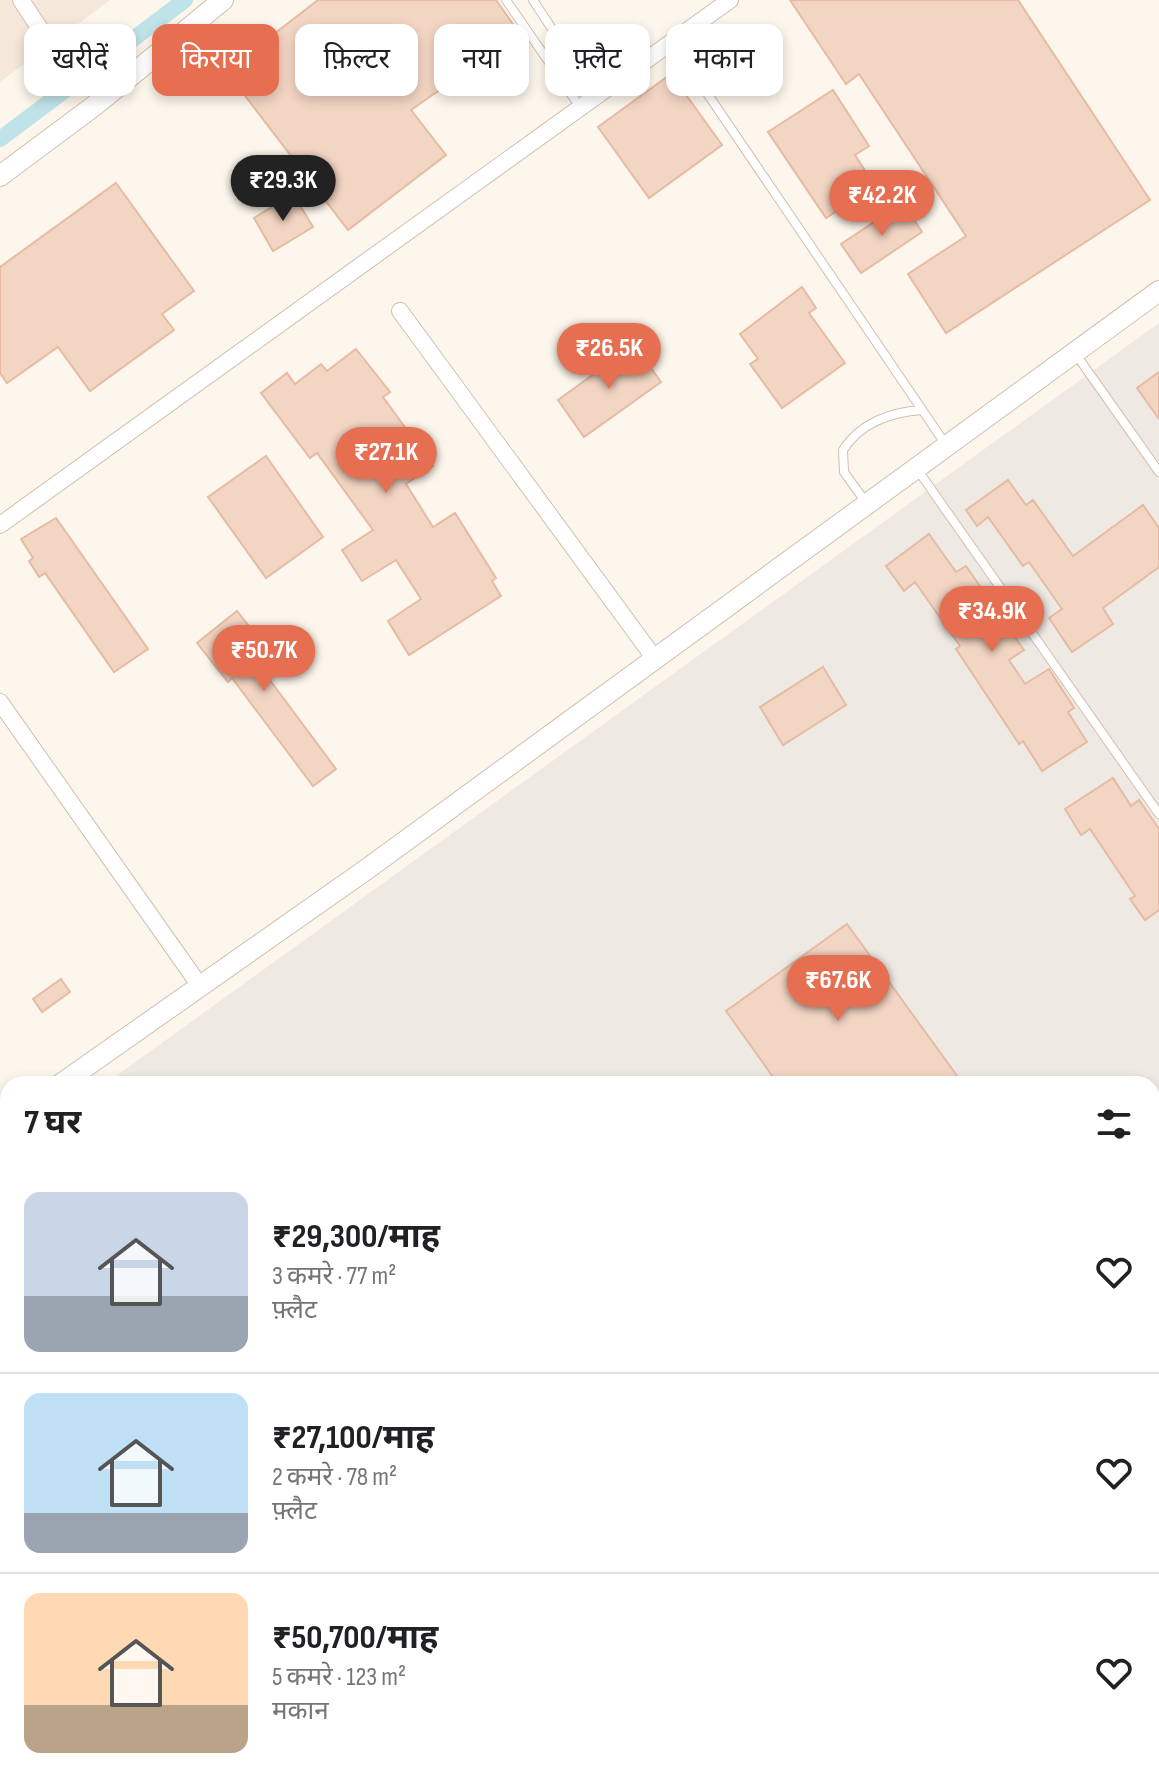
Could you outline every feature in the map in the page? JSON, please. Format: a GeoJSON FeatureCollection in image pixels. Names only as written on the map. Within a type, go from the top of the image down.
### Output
{"type":"FeatureCollection","features":[{"type":"Feature","properties":{"kind":"street"},"geometry":{"type":"LineString","coordinates":[[21,0],[37,24]]}},
{"type":"Feature","properties":{"kind":"street"},"geometry":{"type":"LineString","coordinates":[[0,176],[94,106],[223,0]]}},
{"type":"Feature","properties":{"kind":"street"},"geometry":{"type":"LineString","coordinates":[[698,24],[730,0]]}},
{"type":"Feature","properties":{"kind":"street"},"geometry":{"type":"LineString","coordinates":[[0,525],[596,96]]}},
{"type":"Feature","properties":{"kind":"street"},"geometry":{"type":"LineString","coordinates":[[72,1076],[655,659],[1159,291]]}},
{"type":"Feature","properties":{"kind":"street"},"geometry":{"type":"LineString","coordinates":[[400,311],[655,659]]}},
{"type":"Feature","properties":{"kind":"street"},"geometry":{"type":"LineString","coordinates":[[0,702],[200,986]]}},
{"type":"Feature","properties":{"kind":"lane"},"geometry":{"type":"LineString","coordinates":[[506,0],[580,107]]}},
{"type":"Feature","properties":{"kind":"lane"},"geometry":{"type":"LineString","coordinates":[[533,0],[549,24]]}},
{"type":"Feature","properties":{"kind":"lane"},"geometry":{"type":"LineString","coordinates":[[709,96],[946,446]]}},
{"type":"Feature","properties":{"kind":"lane"},"geometry":{"type":"LineString","coordinates":[[1075,353],[1159,472]]}},
{"type":"Feature","properties":{"kind":"lane"},"geometry":{"type":"LineString","coordinates":[[867,504],[844,472],[843,450],[867,425],[888,415],[922,410]]}},
{"type":"Feature","properties":{"kind":"lane"},"geometry":{"type":"LineString","coordinates":[[917,468],[1159,814]]}},
{"type":"Feature","properties":{"kind":"shaded area"},"geometry":{"type":"Polygon","coordinates":[[[0,0],[110,0],[78,24],[24,24],[24,64],[0,82],[0,0]]]}},
{"type":"Feature","properties":{"kind":"shaded area"},"geometry":{"type":"Polygon","coordinates":[[[1159,323],[1159,1076],[116,1076],[1159,323]]]}},
{"type":"Feature","properties":{"kind":"building"},"geometry":{"type":"Polygon","coordinates":[[[318,0],[496,0],[513,24],[434,24],[434,94],[411,110],[446,155],[348,230],[245,96],[279,96],[279,30],[318,0]]]}},
{"type":"Feature","properties":{"kind":"building"},"geometry":{"type":"Polygon","coordinates":[[[790,0],[1018,0],[1150,200],[946,333],[908,274],[966,236],[859,74],[846,84],[790,0]]]}},
{"type":"Feature","properties":{"kind":"building"},"geometry":{"type":"Polygon","coordinates":[[[666,78],[666,96],[687,96],[722,145],[649,198],[598,127],[641,96],[650,96],[650,89],[666,78]]]}},
{"type":"Feature","properties":{"kind":"building"},"geometry":{"type":"Polygon","coordinates":[[[833,90],[869,146],[855,155],[875,186],[826,218],[768,132],[833,90]]]}},
{"type":"Feature","properties":{"kind":"building"},"geometry":{"type":"Polygon","coordinates":[[[116,183],[194,291],[162,314],[174,330],[90,391],[58,347],[7,383],[0,373],[0,267],[116,183]]]}},
{"type":"Feature","properties":{"kind":"building"},"geometry":{"type":"Polygon","coordinates":[[[293,194],[313,227],[273,251],[254,218],[293,194]]]}},
{"type":"Feature","properties":{"kind":"building"},"geometry":{"type":"Polygon","coordinates":[[[903,203],[922,232],[861,273],[841,244],[903,203]]]}},
{"type":"Feature","properties":{"kind":"building"},"geometry":{"type":"Polygon","coordinates":[[[802,287],[816,308],[809,313],[845,363],[782,408],[750,364],[758,359],[740,334],[802,287]]]}},
{"type":"Feature","properties":{"kind":"building"},"geometry":{"type":"Polygon","coordinates":[[[634,345],[661,382],[584,437],[558,400],[634,345]]]}},
{"type":"Feature","properties":{"kind":"building"},"geometry":{"type":"Polygon","coordinates":[[[356,349],[390,392],[383,397],[433,466],[406,484],[433,527],[455,513],[496,578],[492,581],[501,596],[409,655],[388,621],[421,599],[396,560],[362,581],[342,550],[373,530],[317,453],[310,458],[261,393],[287,373],[295,384],[321,364],[327,371],[356,349]]]}},
{"type":"Feature","properties":{"kind":"building"},"geometry":{"type":"Polygon","coordinates":[[[1159,372],[1159,419],[1137,388],[1159,372]]]}},
{"type":"Feature","properties":{"kind":"building"},"geometry":{"type":"Polygon","coordinates":[[[266,456],[323,537],[266,578],[208,497],[266,456]]]}},
{"type":"Feature","properties":{"kind":"building"},"geometry":{"type":"Polygon","coordinates":[[[1008,480],[1026,505],[1033,500],[1073,556],[1143,505],[1159,528],[1159,567],[1103,608],[1113,624],[1072,652],[1049,618],[1062,609],[1029,562],[1023,566],[988,517],[977,526],[966,510],[1008,480]]]}},
{"type":"Feature","properties":{"kind":"building"},"geometry":{"type":"Polygon","coordinates":[[[56,518],[148,649],[114,672],[45,573],[39,577],[29,561],[33,558],[21,539],[56,518]]]}},
{"type":"Feature","properties":{"kind":"building"},"geometry":{"type":"Polygon","coordinates":[[[929,534],[956,572],[966,566],[1024,650],[1009,660],[1025,684],[1049,669],[1074,708],[1068,712],[1087,742],[1042,771],[1023,741],[1019,744],[956,649],[960,646],[915,582],[904,591],[886,566],[929,534]]]}},
{"type":"Feature","properties":{"kind":"building"},"geometry":{"type":"Polygon","coordinates":[[[237,611],[268,650],[255,660],[336,769],[313,786],[232,678],[228,682],[197,643],[237,611]]]}},
{"type":"Feature","properties":{"kind":"building"},"geometry":{"type":"Polygon","coordinates":[[[823,667],[846,705],[783,745],[760,707],[823,667]]]}},
{"type":"Feature","properties":{"kind":"building"},"geometry":{"type":"Polygon","coordinates":[[[1113,778],[1131,806],[1139,800],[1159,829],[1159,910],[1145,920],[1130,899],[1135,896],[1090,829],[1081,835],[1065,809],[1113,778]]]}},
{"type":"Feature","properties":{"kind":"building"},"geometry":{"type":"Polygon","coordinates":[[[847,924],[957,1076],[772,1076],[726,1011],[847,924]]]}},
{"type":"Feature","properties":{"kind":"building"},"geometry":{"type":"Polygon","coordinates":[[[61,979],[70,992],[42,1012],[33,999],[61,979]]]}},
{"type":"Feature","properties":{"kind":"waterway"},"geometry":{"type":"LineString","coordinates":[[0,139],[185,0]]}}]}
